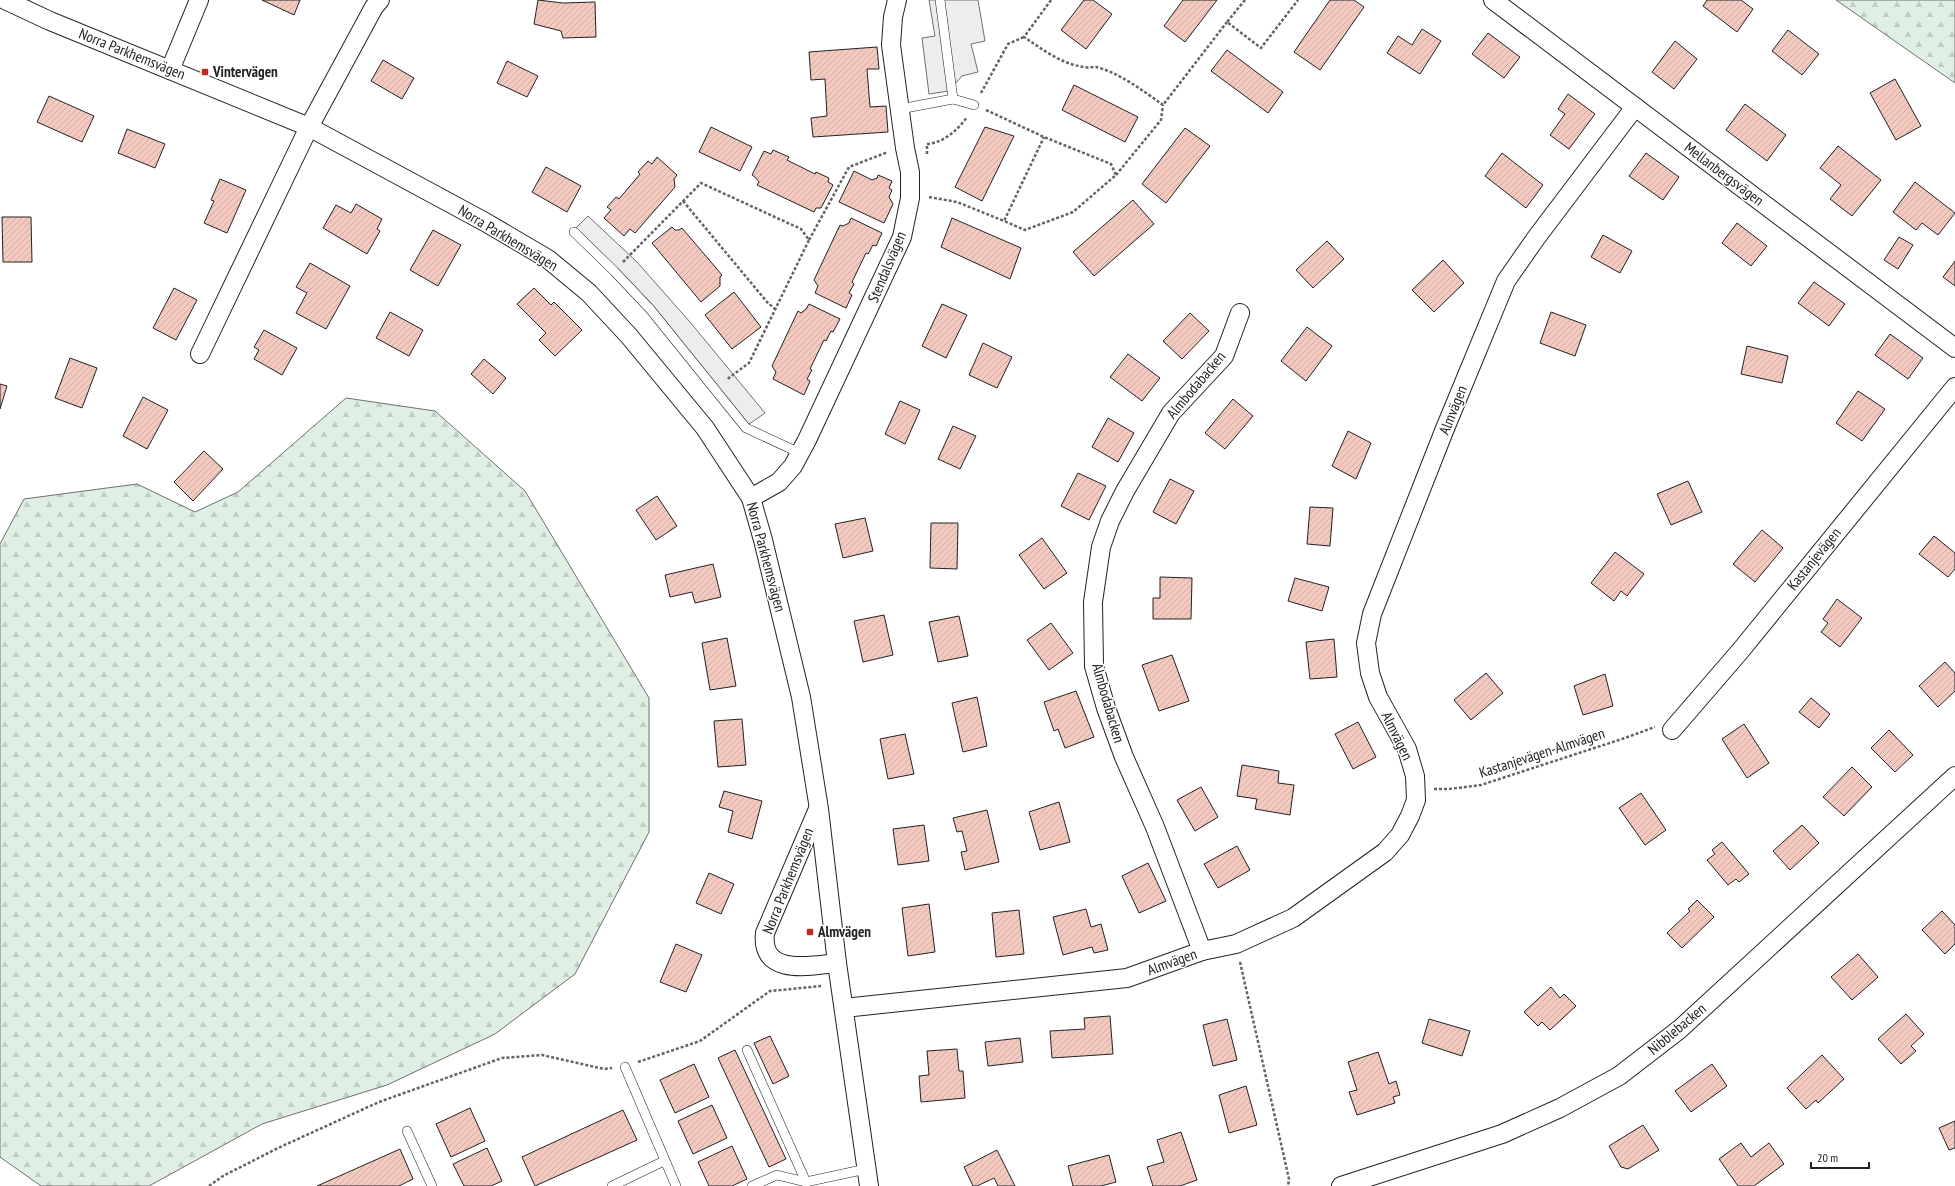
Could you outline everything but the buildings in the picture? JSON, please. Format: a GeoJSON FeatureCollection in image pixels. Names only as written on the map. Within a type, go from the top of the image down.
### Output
{"type":"FeatureCollection","features":[{"type":"Feature","properties":{"kind":"street","name":"Norra Parkhemsvägen"},"geometry":{"type":"LineString","coordinates":[[5,0],[50,21],[309,127],[502,232],[548,259],[589,293],[629,336],[705,428],[751,498],[763,540],[800,690],[819,809],[837,963],[867,1178]]}},
{"type":"Feature","properties":{"kind":"street"},"geometry":{"type":"LineString","coordinates":[[170,70],[199,0]]}},
{"type":"Feature","properties":{"kind":"street"},"geometry":{"type":"LineString","coordinates":[[200,354],[309,127],[340,67],[374,7],[380,0]]}},
{"type":"Feature","properties":{"kind":"street","name":"Stendalsvägen"},"geometry":{"type":"LineString","coordinates":[[751,498],[779,482],[793,466],[800,454],[902,237],[910,198],[910,172],[905,148],[891,45],[897,0]]}},
{"type":"Feature","properties":{"kind":"street","name":"Mellanbergsvägen"},"geometry":{"type":"LineString","coordinates":[[1493,0],[1955,348]]}},
{"type":"Feature","properties":{"kind":"street","name":"Almvägen"},"geometry":{"type":"LineString","coordinates":[[844,1008],[1127,978],[1202,951],[1236,944],[1293,918],[1385,852],[1400,835],[1416,800],[1415,776],[1407,749],[1378,697],[1370,673],[1366,642],[1372,614],[1447,424],[1506,281],[1536,238],[1635,107]]}},
{"type":"Feature","properties":{"kind":"street","name":"Almbodabacken"},"geometry":{"type":"LineString","coordinates":[[1202,951],[1169,864],[1124,757],[1106,708],[1094,666],[1093,602],[1101,547],[1110,521],[1125,491],[1171,413],[1224,356],[1240,313]]}},
{"type":"Feature","properties":{"kind":"street","name":"Kastanjevägen"},"geometry":{"type":"LineString","coordinates":[[1672,730],[1741,650],[1955,387]]}},
{"type":"Feature","properties":{"kind":"street","name":"Nibblebacken"},"geometry":{"type":"LineString","coordinates":[[1341,1186],[1502,1134],[1560,1108],[1619,1076],[1680,1029],[1955,776]]}},
{"type":"Feature","properties":{"kind":"street","name":"Norra Parkhemsvägen"},"geometry":{"type":"LineString","coordinates":[[819,809],[765,933],[764,944],[767,952],[774,960],[785,966],[809,967],[837,963]]}},
{"type":"Feature","properties":{"kind":"lane"},"geometry":{"type":"LineString","coordinates":[[940,0],[953,99]]}},
{"type":"Feature","properties":{"kind":"lane"},"geometry":{"type":"LineString","coordinates":[[900,108],[953,99],[974,105]]}},
{"type":"Feature","properties":{"kind":"lane"},"geometry":{"type":"LineString","coordinates":[[574,232],[614,270],[650,309],[746,428],[800,454]]}},
{"type":"Feature","properties":{"kind":"lane"},"geometry":{"type":"LineString","coordinates":[[747,1050],[806,1182]]}},
{"type":"Feature","properties":{"kind":"lane"},"geometry":{"type":"LineString","coordinates":[[625,1066],[664,1161],[676,1186]]}},
{"type":"Feature","properties":{"kind":"lane"},"geometry":{"type":"LineString","coordinates":[[407,1131],[432,1186]]}},
{"type":"Feature","properties":{"kind":"lane"},"geometry":{"type":"LineString","coordinates":[[611,1186],[664,1161]]}},
{"type":"Feature","properties":{"kind":"lane"},"geometry":{"type":"LineString","coordinates":[[752,1186],[777,1175],[806,1182],[867,1178]]}},
{"type":"Feature","properties":{"kind":"path"},"geometry":{"type":"LineString","coordinates":[[927,159],[927,144],[933,144],[959,129],[1008,44],[1024,36],[1051,0]]}},
{"type":"Feature","properties":{"kind":"path"},"geometry":{"type":"LineString","coordinates":[[929,190],[929,198],[957,202],[1024,230],[1073,212],[1116,176],[1161,120],[1163,105],[1245,0]]}},
{"type":"Feature","properties":{"kind":"path"},"geometry":{"type":"LineString","coordinates":[[1228,22],[1261,48],[1298,0]]}},
{"type":"Feature","properties":{"kind":"path"},"geometry":{"type":"LineString","coordinates":[[1024,36],[1045,52],[1066,63],[1084,67],[1096,67],[1128,81],[1163,105]]}},
{"type":"Feature","properties":{"kind":"path"},"geometry":{"type":"LineString","coordinates":[[974,105],[1044,137],[1111,164],[1116,176]]}},
{"type":"Feature","properties":{"kind":"path"},"geometry":{"type":"LineString","coordinates":[[1004,221],[1044,137]]}},
{"type":"Feature","properties":{"kind":"path"},"geometry":{"type":"LineString","coordinates":[[714,389],[749,363],[808,240],[849,167],[898,148],[905,148]]}},
{"type":"Feature","properties":{"kind":"path"},"geometry":{"type":"LineString","coordinates":[[614,270],[701,183],[801,230],[808,240]]}},
{"type":"Feature","properties":{"kind":"path"},"geometry":{"type":"LineString","coordinates":[[683,201],[767,302],[775,309]]}},
{"type":"Feature","properties":{"kind":"path","name":"Kastanjevägen-Almvägen"},"geometry":{"type":"LineString","coordinates":[[1416,792],[1481,785],[1622,739],[1660,724],[1672,730]]}},
{"type":"Feature","properties":{"kind":"path"},"geometry":{"type":"LineString","coordinates":[[1236,944],[1289,1179],[1288,1186]]}},
{"type":"Feature","properties":{"kind":"path"},"geometry":{"type":"LineString","coordinates":[[209,1186],[223,1176],[278,1148],[379,1102],[502,1058],[542,1055],[604,1069],[625,1066],[700,1041],[770,991],[840,984]]}},
{"type":"Feature","properties":{"kind":"green space"},"geometry":{"type":"Polygon","coordinates":[[[1836,0],[1955,0],[1955,83],[1836,0]]]}},
{"type":"Feature","properties":{"kind":"green space"},"geometry":{"type":"Polygon","coordinates":[[[346,398],[435,411],[525,491],[649,698],[649,832],[575,974],[495,1034],[387,1085],[262,1124],[149,1186],[41,1186],[0,1157],[0,544],[24,499],[137,484],[195,512],[238,492],[346,398]]]}},
{"type":"Feature","properties":{"kind":"shaded area"},"geometry":{"type":"Polygon","coordinates":[[[929,0],[978,0],[985,41],[971,44],[978,72],[962,76],[949,91],[929,94],[922,38],[935,36],[929,0]]]}},
{"type":"Feature","properties":{"kind":"shaded area"},"geometry":{"type":"Polygon","coordinates":[[[588,216],[637,262],[690,322],[765,413],[748,425],[576,228],[588,216]]]}},
{"type":"Feature","properties":{"kind":"place","name":"Vintervägen"},"geometry":{"type":"Point","coordinates":[205,72]}},
{"type":"Feature","properties":{"kind":"place","name":"Almvägen"},"geometry":{"type":"Point","coordinates":[810,932]}}]}
